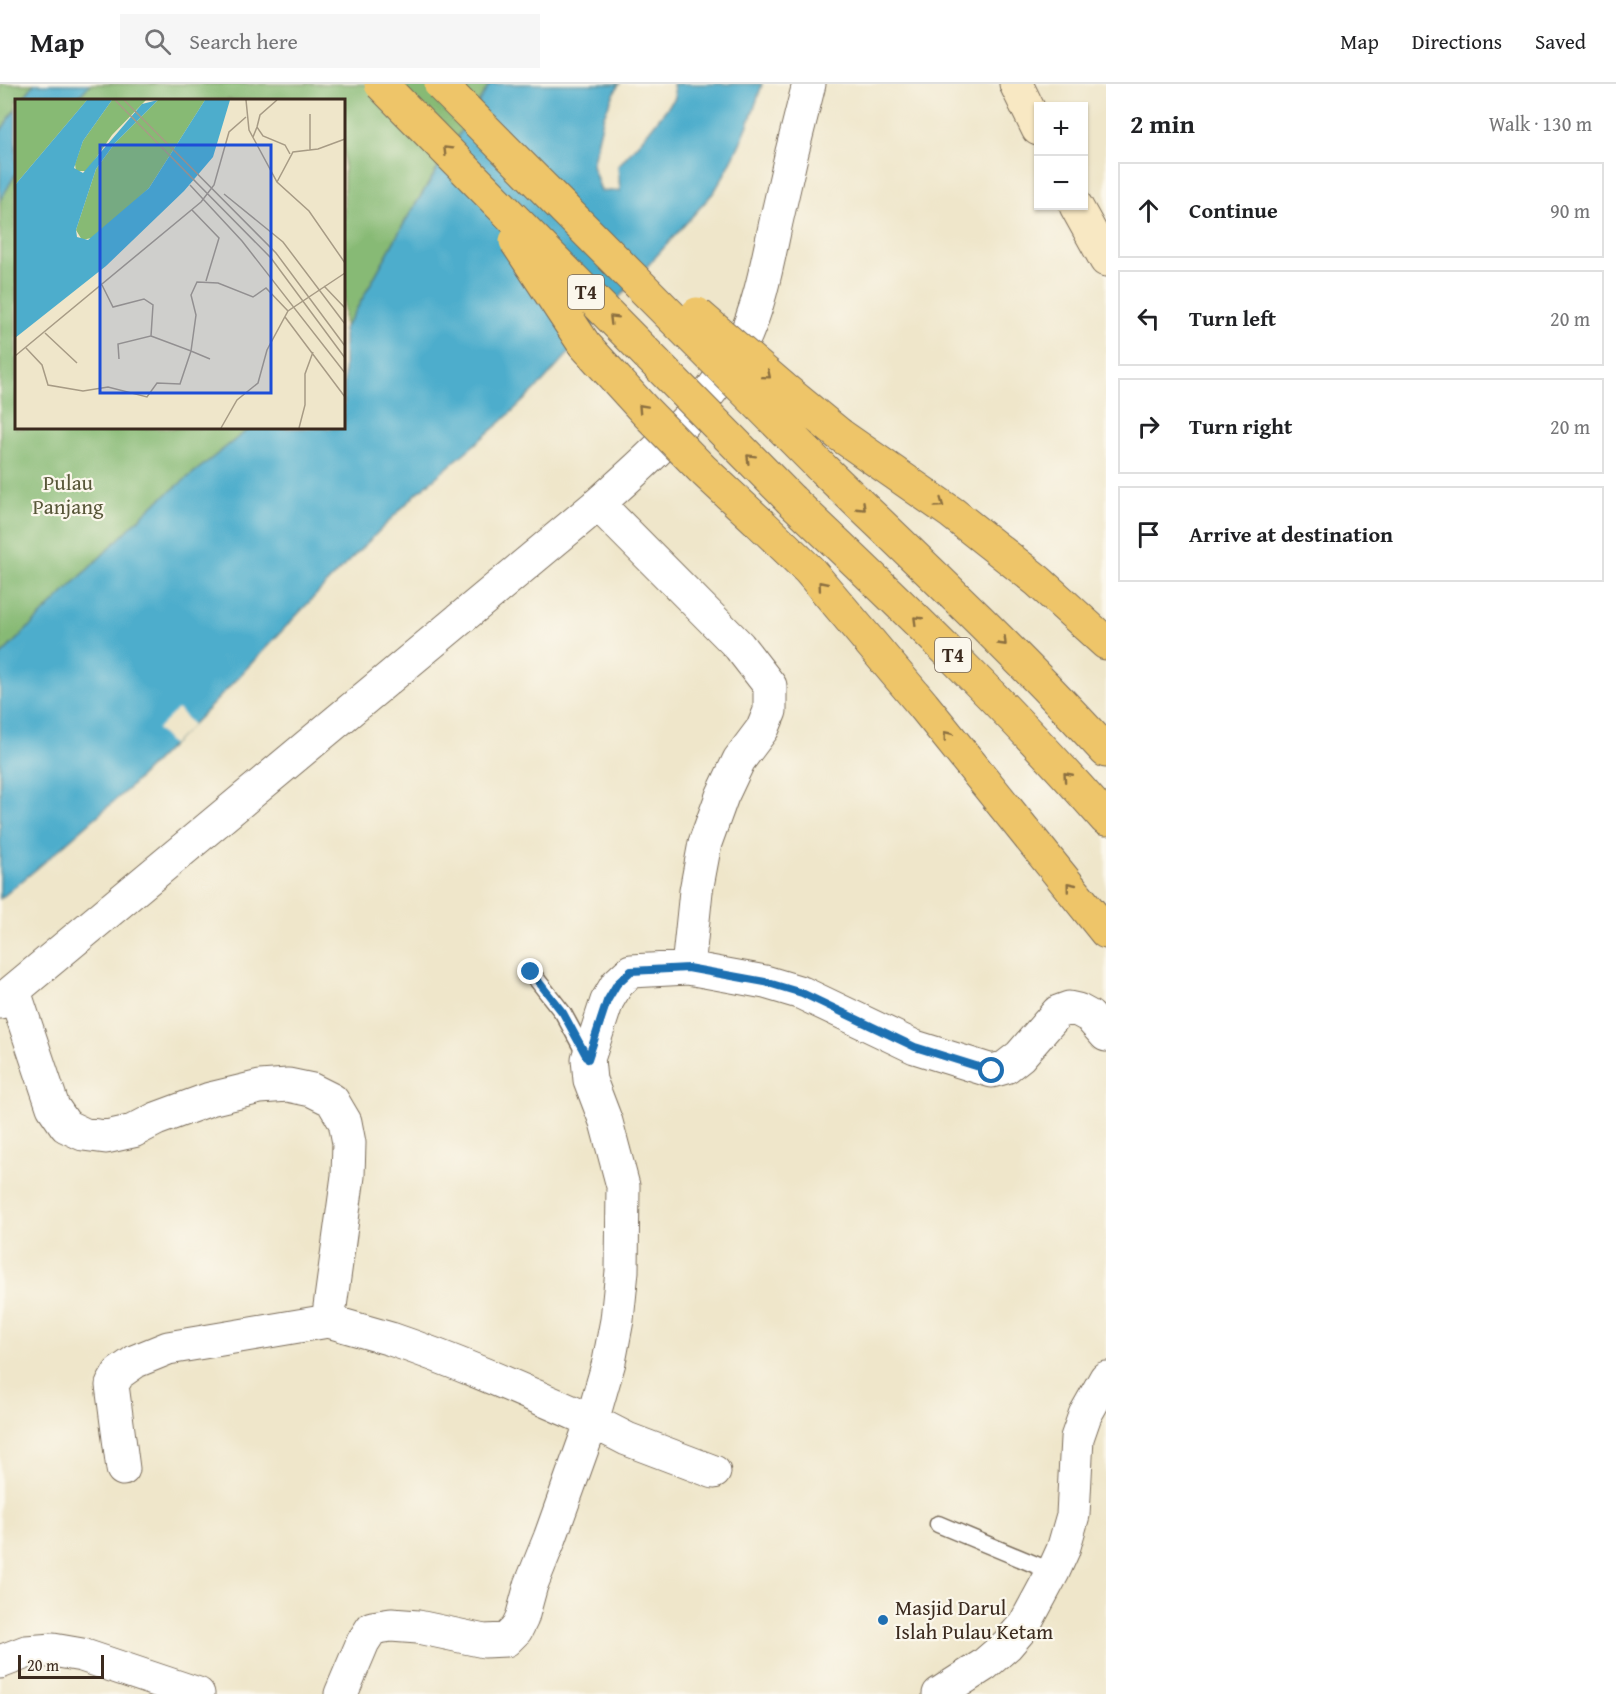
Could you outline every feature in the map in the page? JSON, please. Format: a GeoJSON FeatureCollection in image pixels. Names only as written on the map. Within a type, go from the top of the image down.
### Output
{"type":"FeatureCollection","features":[{"type":"Feature","properties":{"kind":"highway","name":"T4"},"geometry":{"type":"LineString","coordinates":[[381,84],[791,500],[962,664],[1106,819]]}},
{"type":"Feature","properties":{"kind":"highway","name":"T4"},"geometry":{"type":"LineString","coordinates":[[441,84],[820,466],[994,634],[1106,751]]}},
{"type":"Feature","properties":{"kind":"highway"},"geometry":{"type":"LineString","coordinates":[[441,84],[712,328],[840,435],[952,513],[1038,581],[1106,643]]}},
{"type":"Feature","properties":{"kind":"highway"},"geometry":{"type":"LineString","coordinates":[[472,176],[584,344],[702,469],[809,570],[915,696],[1106,932]]}},
{"type":"Feature","properties":{"kind":"street"},"geometry":{"type":"LineString","coordinates":[[328,1321],[348,1176],[349,1143],[345,1122],[332,1100],[312,1090],[288,1085],[260,1087],[210,1098],[156,1119],[133,1131],[106,1137],[83,1134],[66,1126],[53,1107],[7,997],[598,504],[655,453],[706,398],[741,344],[756,306],[809,84]]}},
{"type":"Feature","properties":{"kind":"street"},"geometry":{"type":"LineString","coordinates":[[1016,84],[1034,121]]}},
{"type":"Feature","properties":{"kind":"street"},"geometry":{"type":"LineString","coordinates":[[1078,210],[1106,260]]}},
{"type":"Feature","properties":{"kind":"street"},"geometry":{"type":"LineString","coordinates":[[598,504],[739,646],[770,686],[770,711],[763,728],[739,760],[722,796],[705,843],[696,891],[688,968]]}},
{"type":"Feature","properties":{"kind":"street"},"geometry":{"type":"LineString","coordinates":[[341,1694],[363,1642],[372,1628],[391,1625],[418,1627],[484,1641],[506,1640],[516,1630],[522,1618],[531,1585],[592,1421],[609,1362],[617,1320],[622,1271],[622,1186],[606,1122],[590,1080],[588,1059],[607,1001],[624,977],[631,971],[688,968],[765,982],[802,993],[915,1047],[992,1071],[1006,1067],[1020,1056],[1058,1012],[1069,1008],[1089,1016],[1106,1035]]}},
{"type":"Feature","properties":{"kind":"street"},"geometry":{"type":"LineString","coordinates":[[123,1469],[112,1385],[118,1373],[136,1361],[168,1348],[328,1321],[391,1340],[460,1365],[592,1421],[627,1439],[714,1472]]}},
{"type":"Feature","properties":{"kind":"street"},"geometry":{"type":"LineString","coordinates":[[939,1694],[984,1665],[1007,1645],[1025,1624],[1053,1572],[1063,1550],[1073,1515],[1077,1438],[1085,1415],[1106,1378]]}},
{"type":"Feature","properties":{"kind":"street"},"geometry":{"type":"LineString","coordinates":[[0,1662],[26,1652],[53,1650],[82,1655],[198,1694]]}},
{"type":"Feature","properties":{"kind":"lane"},"geometry":{"type":"LineString","coordinates":[[531,972],[563,1013],[588,1059]]}},
{"type":"Feature","properties":{"kind":"lane"},"geometry":{"type":"LineString","coordinates":[[938,1524],[1053,1572]]}},
{"type":"Feature","properties":{"kind":"green space"},"geometry":{"type":"Polygon","coordinates":[[[0,84],[34,84],[23,99],[15,99],[15,110],[0,132],[0,84]]]}},
{"type":"Feature","properties":{"kind":"green space"},"geometry":{"type":"Polygon","coordinates":[[[90,84],[490,84],[406,220],[345,327],[345,99],[77,99],[90,84]]]}},
{"type":"Feature","properties":{"kind":"green space","name":"Pulau Panjang"},"geometry":{"type":"Polygon","coordinates":[[[15,175],[15,429],[249,429],[152,506],[0,656],[0,201],[15,175]]]}},
{"type":"Feature","properties":{"kind":"water"},"geometry":{"type":"Polygon","coordinates":[[[34,84],[90,84],[77,99],[23,99],[34,84]]]}},
{"type":"Feature","properties":{"kind":"water"},"geometry":{"type":"Polygon","coordinates":[[[490,84],[620,84],[604,115],[592,165],[601,191],[620,191],[618,166],[675,98],[673,84],[762,84],[742,140],[714,192],[542,383],[501,422],[416,494],[129,788],[0,899],[0,656],[152,506],[249,429],[345,429],[345,327],[406,220],[490,84]]]}},
{"type":"Feature","properties":{"kind":"water"},"geometry":{"type":"Polygon","coordinates":[[[15,110],[15,175],[0,201],[0,132],[15,110]]]}},
{"type":"Feature","properties":{"kind":"pier"},"geometry":{"type":"Polygon","coordinates":[[[178,709],[193,725],[172,745],[157,729],[178,709]]]}},
{"type":"Feature","properties":{"kind":"place","name":"Masjid Darul Islah Pulau Ketam"},"geometry":{"type":"Point","coordinates":[883,1620]}},
{"type":"Feature","properties":{"kind":"route"},"geometry":{"type":"LineString","coordinates":[[531,972],[563,1013],[588,1059],[607,1001],[617,984],[631,971],[688,968],[765,982],[802,993],[915,1047],[992,1071]]}}]}
